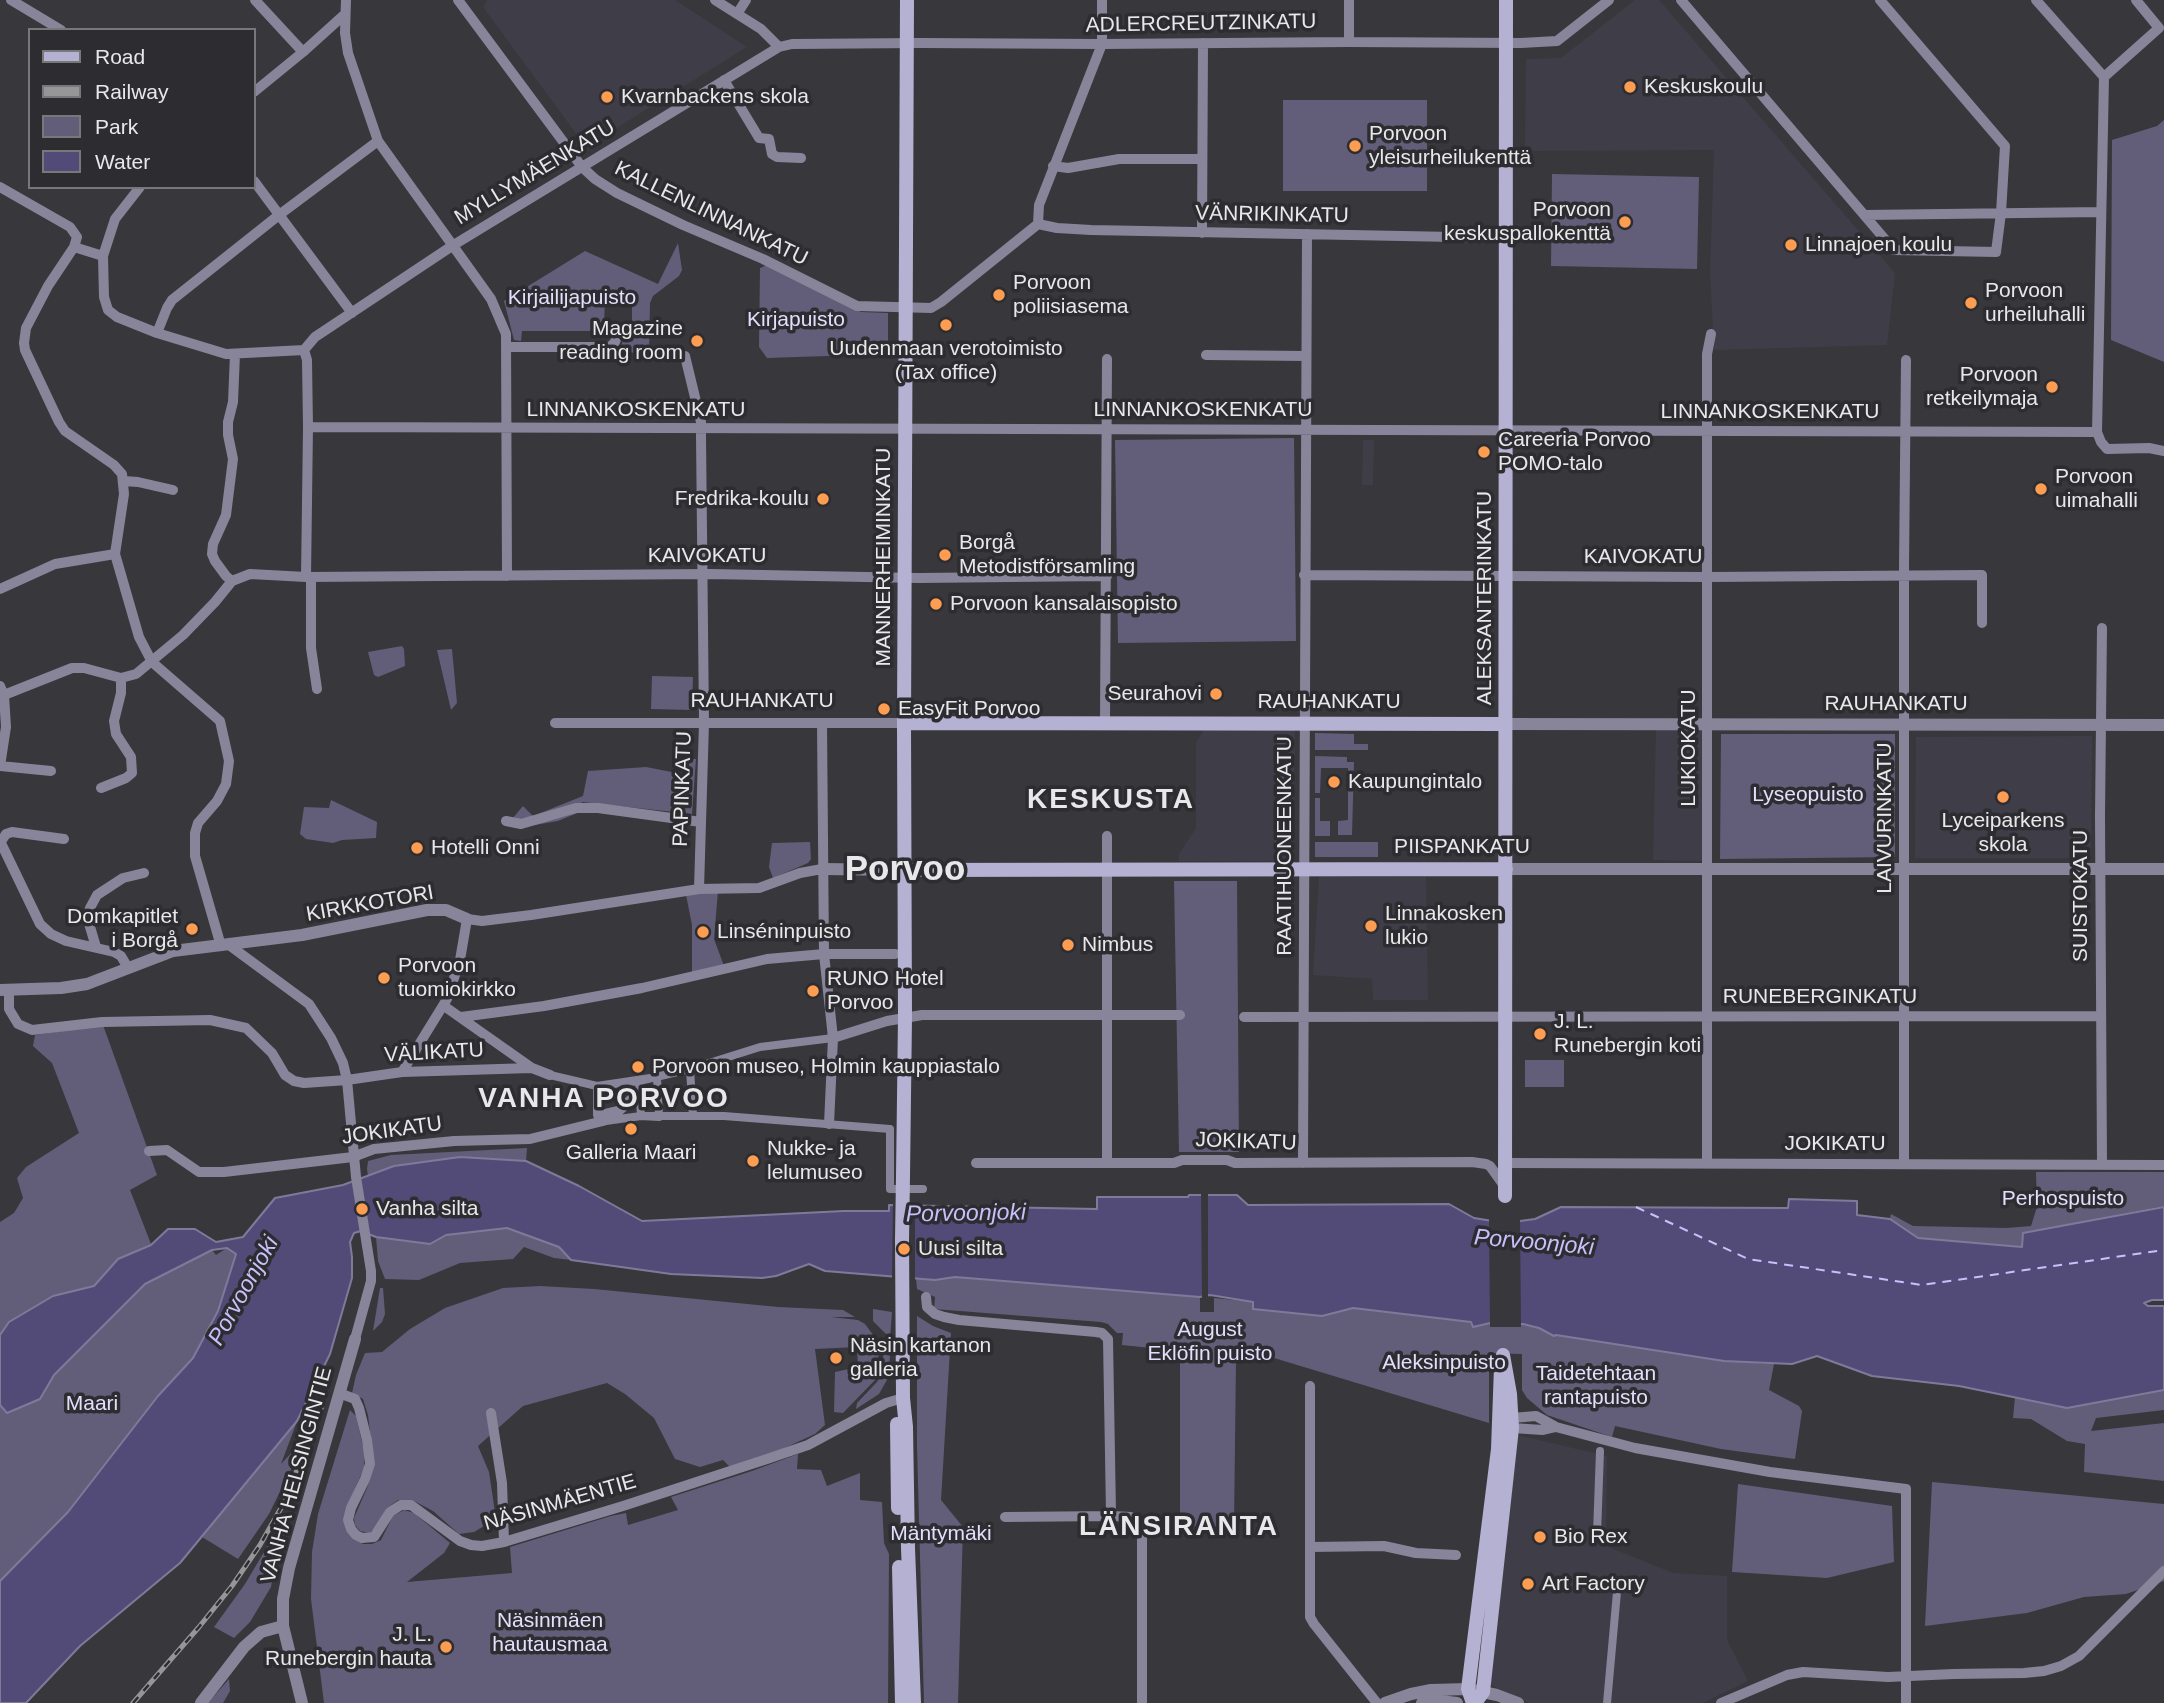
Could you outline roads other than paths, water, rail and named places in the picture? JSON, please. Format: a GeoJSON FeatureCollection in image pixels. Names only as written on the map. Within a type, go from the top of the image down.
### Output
{"type":"FeatureCollection","features":[{"type":"Feature","properties":{"kind":"main road","name":"MANNERHEIMINKATU"},"geometry":{"type":"LineString","coordinates":[[903,1398],[907,0]]}},
{"type":"Feature","properties":{"kind":"main road","name":"ALEKSANTERINKATU"},"geometry":{"type":"LineString","coordinates":[[1505,1192],[1506,0]]}},
{"type":"Feature","properties":{"kind":"main road","name":"RAUHANKATU"},"geometry":{"type":"LineString","coordinates":[[904,723],[1506,724]]}},
{"type":"Feature","properties":{"kind":"main road","name":"PIISPANKATU"},"geometry":{"type":"LineString","coordinates":[[904,870],[1506,869]]}},
{"type":"Feature","properties":{"kind":"main road"},"geometry":{"type":"LineString","coordinates":[[902,1703],[897,1427],[903,1398]]}},
{"type":"Feature","properties":{"kind":"main road"},"geometry":{"type":"LineString","coordinates":[[903,1398],[914,1703]]}},
{"type":"Feature","properties":{"kind":"main road"},"geometry":{"type":"LineString","coordinates":[[1475,1697],[1492,1503],[1508,1423]]}},
{"type":"Feature","properties":{"kind":"street"},"geometry":{"type":"LineString","coordinates":[[11,0],[58,28]]}},
{"type":"Feature","properties":{"kind":"street"},"geometry":{"type":"LineString","coordinates":[[255,0],[303,52]]}},
{"type":"Feature","properties":{"kind":"street"},"geometry":{"type":"LineString","coordinates":[[346,0],[344,15],[348,53],[378,141],[491,299],[506,334],[507,576]]}},
{"type":"Feature","properties":{"kind":"street","name":"KALLENLINNANKATU"},"geometry":{"type":"LineString","coordinates":[[458,0],[582,167],[595,179],[682,225],[763,259],[857,306],[930,308],[1038,223]]}},
{"type":"Feature","properties":{"kind":"street"},"geometry":{"type":"LineString","coordinates":[[715,0],[761,29],[779,47]]}},
{"type":"Feature","properties":{"kind":"street"},"geometry":{"type":"LineString","coordinates":[[737,15],[746,0]]}},
{"type":"Feature","properties":{"kind":"street"},"geometry":{"type":"LineString","coordinates":[[1038,223],[1038,205],[1101,44],[1102,0]]}},
{"type":"Feature","properties":{"kind":"street"},"geometry":{"type":"LineString","coordinates":[[1349,0],[1349,41]]}},
{"type":"Feature","properties":{"kind":"street","name":"ADLERCREUTZINKATU"},"geometry":{"type":"LineString","coordinates":[[779,47],[792,44],[907,43],[1557,41],[1609,0]]}},
{"type":"Feature","properties":{"kind":"street"},"geometry":{"type":"LineString","coordinates":[[1681,0],[1894,250],[1996,251],[2005,146],[1880,0]]}},
{"type":"Feature","properties":{"kind":"street"},"geometry":{"type":"LineString","coordinates":[[2036,0],[2104,77],[2097,432],[2107,449],[2149,448],[2164,451]]}},
{"type":"Feature","properties":{"kind":"street"},"geometry":{"type":"LineString","coordinates":[[2104,77],[2159,28],[2136,0]]}},
{"type":"Feature","properties":{"kind":"street"},"geometry":{"type":"LineString","coordinates":[[256,90],[344,15]]}},
{"type":"Feature","properties":{"kind":"street"},"geometry":{"type":"LineString","coordinates":[[1202,233],[1203,43]]}},
{"type":"Feature","properties":{"kind":"street","name":"MYLLYMÄENKATU"},"geometry":{"type":"LineString","coordinates":[[304,350],[315,337],[452,246],[779,47]]}},
{"type":"Feature","properties":{"kind":"street"},"geometry":{"type":"LineString","coordinates":[[724,80],[759,138],[769,139],[772,154],[801,158]]}},
{"type":"Feature","properties":{"kind":"street"},"geometry":{"type":"LineString","coordinates":[[157,332],[172,300],[378,141]]}},
{"type":"Feature","properties":{"kind":"street"},"geometry":{"type":"LineString","coordinates":[[1053,166],[1068,168],[1119,159],[1202,159]]}},
{"type":"Feature","properties":{"kind":"street"},"geometry":{"type":"LineString","coordinates":[[256,184],[352,313]]}},
{"type":"Feature","properties":{"kind":"street"},"geometry":{"type":"LineString","coordinates":[[0,187],[70,226],[77,237],[74,247],[26,328],[25,350],[65,431],[114,465],[122,474],[124,494],[115,554],[139,638],[152,662],[220,721],[229,761],[226,784],[217,801],[198,823],[195,856],[225,945],[309,1004],[343,1063],[353,1157],[368,1241],[371,1281],[355,1339]]}},
{"type":"Feature","properties":{"kind":"street"},"geometry":{"type":"LineString","coordinates":[[138,189],[115,219],[103,256],[104,297],[108,310],[117,317],[215,352],[235,354],[304,350],[307,360],[311,648],[317,689]]}},
{"type":"Feature","properties":{"kind":"street"},"geometry":{"type":"LineString","coordinates":[[1864,215],[2101,212]]}},
{"type":"Feature","properties":{"kind":"street","name":"VÄNRIKINKATU"},"geometry":{"type":"LineString","coordinates":[[1038,223],[1057,228],[1202,233],[1506,238]]}},
{"type":"Feature","properties":{"kind":"street","name":"RAATIHUONEENKATU"},"geometry":{"type":"LineString","coordinates":[[1303,1163],[1304,430],[1307,234]]}},
{"type":"Feature","properties":{"kind":"street"},"geometry":{"type":"LineString","coordinates":[[74,247],[103,256]]}},
{"type":"Feature","properties":{"kind":"street"},"geometry":{"type":"LineString","coordinates":[[506,347],[610,347],[618,334]]}},
{"type":"Feature","properties":{"kind":"street","name":"LUKIOKATU"},"geometry":{"type":"LineString","coordinates":[[1707,1163],[1707,354],[1711,334]]}},
{"type":"Feature","properties":{"kind":"street"},"geometry":{"type":"LineString","coordinates":[[51,771],[0,766],[6,727],[2,691],[72,668],[84,668],[121,678],[136,674],[215,602],[232,581],[212,554],[213,544],[226,515],[233,459],[228,422],[233,402],[235,354]]}},
{"type":"Feature","properties":{"kind":"street"},"geometry":{"type":"LineString","coordinates":[[1206,355],[1306,356]]}},
{"type":"Feature","properties":{"kind":"street","name":"PAPINKATU"},"geometry":{"type":"LineString","coordinates":[[685,356],[701,429],[704,723],[699,889]]}},
{"type":"Feature","properties":{"kind":"street"},"geometry":{"type":"LineString","coordinates":[[1105,722],[1107,359]]}},
{"type":"Feature","properties":{"kind":"street","name":"LAIVURINKATU"},"geometry":{"type":"LineString","coordinates":[[1905,1164],[1903,869],[1906,360]]}},
{"type":"Feature","properties":{"kind":"street","name":"LINNANKOSKENKATU"},"geometry":{"type":"LineString","coordinates":[[308,427],[2097,432]]}},
{"type":"Feature","properties":{"kind":"street"},"geometry":{"type":"LineString","coordinates":[[124,481],[173,490]]}},
{"type":"Feature","properties":{"kind":"street"},"geometry":{"type":"LineString","coordinates":[[0,589],[55,564],[115,554]]}},
{"type":"Feature","properties":{"kind":"street","name":"KAIVOKATU"},"geometry":{"type":"LineString","coordinates":[[232,581],[250,574],[309,577],[703,574],[1107,576]]}},
{"type":"Feature","properties":{"kind":"street","name":"KAIVOKATU"},"geometry":{"type":"LineString","coordinates":[[1304,575],[1982,575],[1982,623]]}},
{"type":"Feature","properties":{"kind":"street","name":"SUISTOKATU"},"geometry":{"type":"LineString","coordinates":[[2102,628],[2102,1164]]}},
{"type":"Feature","properties":{"kind":"street"},"geometry":{"type":"LineString","coordinates":[[101,788],[132,773],[131,757],[116,734],[114,721],[121,693],[121,678]]}},
{"type":"Feature","properties":{"kind":"street","name":"RAUHANKATU"},"geometry":{"type":"LineString","coordinates":[[555,723],[904,723]]}},
{"type":"Feature","properties":{"kind":"street"},"geometry":{"type":"LineString","coordinates":[[822,723],[824,954],[833,1038],[829,1124]]}},
{"type":"Feature","properties":{"kind":"street","name":"RAUHANKATU"},"geometry":{"type":"LineString","coordinates":[[1506,724],[2164,725]]}},
{"type":"Feature","properties":{"kind":"street"},"geometry":{"type":"LineString","coordinates":[[506,821],[521,824],[576,808],[598,807],[701,822]]}},
{"type":"Feature","properties":{"kind":"street"},"geometry":{"type":"LineString","coordinates":[[64,839],[12,832],[6,834],[0,842],[40,924],[57,937],[114,951],[121,956],[128,968]]}},
{"type":"Feature","properties":{"kind":"street"},"geometry":{"type":"LineString","coordinates":[[1107,836],[1107,1162]]}},
{"type":"Feature","properties":{"kind":"street"},"geometry":{"type":"LineString","coordinates":[[402,1072],[443,1006],[460,960],[467,919],[482,921],[531,915],[699,889],[759,888],[800,873],[822,869]]}},
{"type":"Feature","properties":{"kind":"street","name":"PIISPANKATU"},"geometry":{"type":"LineString","coordinates":[[822,869],[904,870]]}},
{"type":"Feature","properties":{"kind":"street","name":"PIISPANKATU"},"geometry":{"type":"LineString","coordinates":[[1506,869],[2164,869]]}},
{"type":"Feature","properties":{"kind":"street"},"geometry":{"type":"LineString","coordinates":[[96,947],[88,920],[90,908],[97,895],[123,878],[144,873]]}},
{"type":"Feature","properties":{"kind":"street","name":"KIRKKOTORI"},"geometry":{"type":"LineString","coordinates":[[5,990],[87,984],[173,951],[302,935],[427,910],[446,910],[467,919]]}},
{"type":"Feature","properties":{"kind":"street"},"geometry":{"type":"LineString","coordinates":[[461,1017],[544,1006],[642,988],[767,959],[824,954],[895,954]]}},
{"type":"Feature","properties":{"kind":"street","name":"VÄLIKATU"},"geometry":{"type":"LineString","coordinates":[[5,990],[9,1009],[18,1024],[32,1030],[102,1022],[210,1020],[246,1028],[272,1053],[285,1075],[294,1082],[346,1080],[402,1072],[532,1068],[597,1086],[657,1077]]}},
{"type":"Feature","properties":{"kind":"street"},"geometry":{"type":"LineString","coordinates":[[443,1006],[532,1068]]}},
{"type":"Feature","properties":{"kind":"street"},"geometry":{"type":"LineString","coordinates":[[659,1117],[657,1077],[760,1047],[833,1038],[905,1017],[1180,1015]]}},
{"type":"Feature","properties":{"kind":"street","name":"RUNEBERGINKATU"},"geometry":{"type":"LineString","coordinates":[[1244,1017],[2101,1016]]}},
{"type":"Feature","properties":{"kind":"street"},"geometry":{"type":"LineString","coordinates":[[690,1069],[693,1116]]}},
{"type":"Feature","properties":{"kind":"street"},"geometry":{"type":"LineString","coordinates":[[639,1081],[641,1116]]}},
{"type":"Feature","properties":{"kind":"street"},"geometry":{"type":"LineString","coordinates":[[597,1086],[597,1115],[618,1110],[630,1099],[632,1101],[619,1112],[598,1117],[599,1122],[641,1116],[724,1116],[890,1129],[890,1189],[923,1189]]}},
{"type":"Feature","properties":{"kind":"street","name":"JOKIKATU"},"geometry":{"type":"LineString","coordinates":[[149,1151],[167,1150],[199,1172],[231,1171],[353,1157],[374,1149],[454,1141],[530,1139],[599,1122]]}},
{"type":"Feature","properties":{"kind":"street","name":"JOKIKATU"},"geometry":{"type":"LineString","coordinates":[[976,1163],[1174,1163],[1182,1160],[1227,1160],[1235,1163],[1472,1162],[1490,1166],[1505,1192]]}},
{"type":"Feature","properties":{"kind":"street","name":"JOKIKATU"},"geometry":{"type":"LineString","coordinates":[[1505,1163],[2164,1165]]}},
{"type":"Feature","properties":{"kind":"street"},"geometry":{"type":"LineString","coordinates":[[926,1297],[927,1307],[944,1317],[1096,1332],[1108,1339],[1112,1516]]}},
{"type":"Feature","properties":{"kind":"street","name":"VANHA HELSINGINTIE"},"geometry":{"type":"LineString","coordinates":[[302,1703],[283,1626],[283,1599],[289,1568],[355,1339]]}},
{"type":"Feature","properties":{"kind":"street"},"geometry":{"type":"LineString","coordinates":[[1310,1386],[1310,1617],[1377,1703]]}},
{"type":"Feature","properties":{"kind":"street","name":"NÄSINMÄENTIE"},"geometry":{"type":"LineString","coordinates":[[340,1393],[355,1399],[369,1452],[370,1464],[348,1520],[356,1535],[362,1538],[374,1536],[390,1512],[401,1505],[411,1505],[460,1541],[482,1546],[504,1542],[656,1496],[798,1448],[832,1433],[886,1403],[903,1398]]}},
{"type":"Feature","properties":{"kind":"street"},"geometry":{"type":"LineString","coordinates":[[491,1413],[502,1483],[504,1542]]}},
{"type":"Feature","properties":{"kind":"street"},"geometry":{"type":"LineString","coordinates":[[1508,1423],[1543,1430],[1556,1427],[1634,1448],[1759,1470],[1906,1489],[1906,1703]]}},
{"type":"Feature","properties":{"kind":"street"},"geometry":{"type":"LineString","coordinates":[[1597,1534],[1600,1451]]}},
{"type":"Feature","properties":{"kind":"street"},"geometry":{"type":"LineString","coordinates":[[1005,1517],[1112,1516],[1138,1520],[1142,1526],[1142,1703]]}},
{"type":"Feature","properties":{"kind":"street"},"geometry":{"type":"LineString","coordinates":[[1310,1547],[1384,1546],[1416,1553],[1456,1555]]}},
{"type":"Feature","properties":{"kind":"street"},"geometry":{"type":"LineString","coordinates":[[1721,1703],[1787,1675],[1803,1672],[1905,1677],[2044,1671],[2061,1666],[2079,1656],[2164,1571]]}},
{"type":"Feature","properties":{"kind":"street"},"geometry":{"type":"LineString","coordinates":[[1607,1703],[1618,1581]]}},
{"type":"Feature","properties":{"kind":"street"},"geometry":{"type":"LineString","coordinates":[[201,1703],[244,1647],[261,1632],[283,1626]]}},
{"type":"Feature","properties":{"kind":"street"},"geometry":{"type":"LineString","coordinates":[[1385,1703],[1431,1690],[1518,1703]]}},
{"type":"Feature","properties":{"kind":"street"},"geometry":{"type":"LineString","coordinates":[[1422,1703],[1457,1703]]}},
{"type":"Feature","properties":{"kind":"water","name":"Porvoonjoki"},"geometry":{"type":"Polygon","coordinates":[[[460,1157],[526,1161],[579,1186],[642,1221],[889,1211],[889,1205],[1097,1209],[1097,1197],[1237,1195],[1248,1205],[1449,1204],[1474,1218],[1505,1223],[1535,1219],[1561,1207],[1788,1208],[1789,1199],[1857,1201],[1857,1215],[1890,1219],[1918,1238],[2022,1247],[2023,1233],[2164,1207],[2164,1300],[2144,1303],[2148,1306],[2164,1306],[2164,1390],[2067,1408],[1959,1386],[1872,1376],[1817,1356],[1792,1364],[1724,1361],[1554,1336],[1523,1324],[1490,1323],[1473,1327],[1471,1322],[1353,1308],[1322,1316],[1253,1309],[1253,1302],[1210,1295],[1200,1297],[955,1277],[935,1280],[825,1271],[809,1264],[762,1278],[671,1274],[571,1260],[559,1247],[507,1228],[446,1235],[430,1244],[376,1237],[361,1231],[354,1233],[350,1242],[352,1278],[330,1354],[297,1421],[180,1563],[80,1646],[26,1703],[0,1703],[0,1581],[68,1512],[158,1396],[193,1358],[218,1311],[236,1254],[227,1248],[212,1250],[145,1284],[54,1375],[40,1399],[7,1413],[0,1405],[0,1335],[9,1322],[53,1296],[94,1286],[118,1259],[151,1245],[168,1229],[195,1229],[216,1242],[243,1237],[275,1198],[343,1185],[394,1166],[460,1157]]]}},
{"type":"Feature","properties":{"kind":"railway"},"geometry":{"type":"LineString","coordinates":[[133,1703],[232,1586],[260,1545],[285,1501],[323,1403]]}},
{"type":"Feature","properties":{"kind":"place","name":"Keskuskoulu"},"geometry":{"type":"Point","coordinates":[1630,87]}},
{"type":"Feature","properties":{"kind":"place","name":"Kvarnbackens skola"},"geometry":{"type":"Point","coordinates":[607,97]}},
{"type":"Feature","properties":{"kind":"place","name":"Porvoon yleisurheilukenttä"},"geometry":{"type":"Point","coordinates":[1355,146]}},
{"type":"Feature","properties":{"kind":"place","name":"Porvoon keskuspallokenttä"},"geometry":{"type":"Point","coordinates":[1625,222]}},
{"type":"Feature","properties":{"kind":"place","name":"Linnajoen koulu"},"geometry":{"type":"Point","coordinates":[1791,245]}},
{"type":"Feature","properties":{"kind":"place","name":"Porvoon poliisiasema"},"geometry":{"type":"Point","coordinates":[999,295]}},
{"type":"Feature","properties":{"kind":"place","name":"Porvoon urheiluhalli"},"geometry":{"type":"Point","coordinates":[1971,303]}},
{"type":"Feature","properties":{"kind":"place","name":"Uudenmaan verotoimisto (Tax office)"},"geometry":{"type":"Point","coordinates":[946,325]}},
{"type":"Feature","properties":{"kind":"place","name":"Magazine reading room"},"geometry":{"type":"Point","coordinates":[697,341]}},
{"type":"Feature","properties":{"kind":"place","name":"Porvoon retkeilymaja"},"geometry":{"type":"Point","coordinates":[2052,387]}},
{"type":"Feature","properties":{"kind":"place","name":"Careeria Porvoo POMO-talo"},"geometry":{"type":"Point","coordinates":[1484,452]}},
{"type":"Feature","properties":{"kind":"place","name":"Porvoon uimahalli"},"geometry":{"type":"Point","coordinates":[2041,489]}},
{"type":"Feature","properties":{"kind":"place","name":"Fredrika-koulu"},"geometry":{"type":"Point","coordinates":[823,499]}},
{"type":"Feature","properties":{"kind":"place","name":"Borgå Metodistförsamling"},"geometry":{"type":"Point","coordinates":[945,555]}},
{"type":"Feature","properties":{"kind":"place","name":"Porvoon kansalaisopisto"},"geometry":{"type":"Point","coordinates":[936,604]}},
{"type":"Feature","properties":{"kind":"place","name":"Seurahovi"},"geometry":{"type":"Point","coordinates":[1216,694]}},
{"type":"Feature","properties":{"kind":"place","name":"EasyFit Porvoo"},"geometry":{"type":"Point","coordinates":[884,709]}},
{"type":"Feature","properties":{"kind":"place","name":"Kaupungintalo"},"geometry":{"type":"Point","coordinates":[1334,782]}},
{"type":"Feature","properties":{"kind":"place","name":"Lyceiparkens skola"},"geometry":{"type":"Point","coordinates":[2003,797]}},
{"type":"Feature","properties":{"kind":"place","name":"Hotelli Onni"},"geometry":{"type":"Point","coordinates":[417,848]}},
{"type":"Feature","properties":{"kind":"place","name":"Linnakosken lukio"},"geometry":{"type":"Point","coordinates":[1371,926]}},
{"type":"Feature","properties":{"kind":"place","name":"Domkapitlet i Borgå"},"geometry":{"type":"Point","coordinates":[192,929]}},
{"type":"Feature","properties":{"kind":"place","name":"Linséninpuisto"},"geometry":{"type":"Point","coordinates":[703,932]}},
{"type":"Feature","properties":{"kind":"place","name":"Nimbus"},"geometry":{"type":"Point","coordinates":[1068,945]}},
{"type":"Feature","properties":{"kind":"place","name":"Porvoon tuomiokirkko"},"geometry":{"type":"Point","coordinates":[384,978]}},
{"type":"Feature","properties":{"kind":"place","name":"RUNO Hotel Porvoo"},"geometry":{"type":"Point","coordinates":[813,991]}},
{"type":"Feature","properties":{"kind":"place","name":"J. L. Runebergin koti"},"geometry":{"type":"Point","coordinates":[1540,1034]}},
{"type":"Feature","properties":{"kind":"place","name":"Porvoon museo, Holmin kauppiastalo"},"geometry":{"type":"Point","coordinates":[638,1067]}},
{"type":"Feature","properties":{"kind":"place","name":"Galleria Maari"},"geometry":{"type":"Point","coordinates":[631,1129]}},
{"type":"Feature","properties":{"kind":"place","name":"Nukke- ja lelumuseo"},"geometry":{"type":"Point","coordinates":[753,1161]}},
{"type":"Feature","properties":{"kind":"place","name":"Vanha silta"},"geometry":{"type":"Point","coordinates":[362,1209]}},
{"type":"Feature","properties":{"kind":"place","name":"Uusi silta"},"geometry":{"type":"Point","coordinates":[904,1249]}},
{"type":"Feature","properties":{"kind":"place","name":"Näsin kartanon galleria"},"geometry":{"type":"Point","coordinates":[836,1358]}},
{"type":"Feature","properties":{"kind":"place","name":"Bio Rex"},"geometry":{"type":"Point","coordinates":[1540,1537]}},
{"type":"Feature","properties":{"kind":"place","name":"Art Factory"},"geometry":{"type":"Point","coordinates":[1528,1584]}},
{"type":"Feature","properties":{"kind":"place","name":"J. L. Runebergin hauta"},"geometry":{"type":"Point","coordinates":[446,1647]}},
{"type":"Feature","properties":{"kind":"district","name":"KESKUSTA"},"geometry":{"type":"Point","coordinates":[1111,800]}},
{"type":"Feature","properties":{"kind":"district","name":"Porvoo"},"geometry":{"type":"Point","coordinates":[905,870]}},
{"type":"Feature","properties":{"kind":"district","name":"VANHA PORVOO"},"geometry":{"type":"Point","coordinates":[604,1099]}},
{"type":"Feature","properties":{"kind":"district","name":"LÄNSIRANTA"},"geometry":{"type":"Point","coordinates":[1179,1527]}},
{"type":"Feature","properties":{"kind":"park label","name":"Kirjailijapuisto"},"geometry":{"type":"Point","coordinates":[572,298]}},
{"type":"Feature","properties":{"kind":"park label","name":"Kirjapuisto"},"geometry":{"type":"Point","coordinates":[796,320]}},
{"type":"Feature","properties":{"kind":"park label","name":"Lyseopuisto"},"geometry":{"type":"Point","coordinates":[1808,795]}},
{"type":"Feature","properties":{"kind":"park label","name":"Perhospuisto"},"geometry":{"type":"Point","coordinates":[2063,1199]}},
{"type":"Feature","properties":{"kind":"park label","name":"August Eklöfin puisto"},"geometry":{"type":"Point","coordinates":[1210,1342]}},
{"type":"Feature","properties":{"kind":"park label","name":"Aleksinpuisto"},"geometry":{"type":"Point","coordinates":[1444,1363]}},
{"type":"Feature","properties":{"kind":"park label","name":"Taidetehtaan rantapuisto"},"geometry":{"type":"Point","coordinates":[1596,1386]}},
{"type":"Feature","properties":{"kind":"park label","name":"Maari"},"geometry":{"type":"Point","coordinates":[92,1404]}},
{"type":"Feature","properties":{"kind":"park label","name":"Mäntymäki"},"geometry":{"type":"Point","coordinates":[941,1534]}},
{"type":"Feature","properties":{"kind":"park label","name":"Näsinmäen hautausmaa"},"geometry":{"type":"Point","coordinates":[550,1633]}}]}
